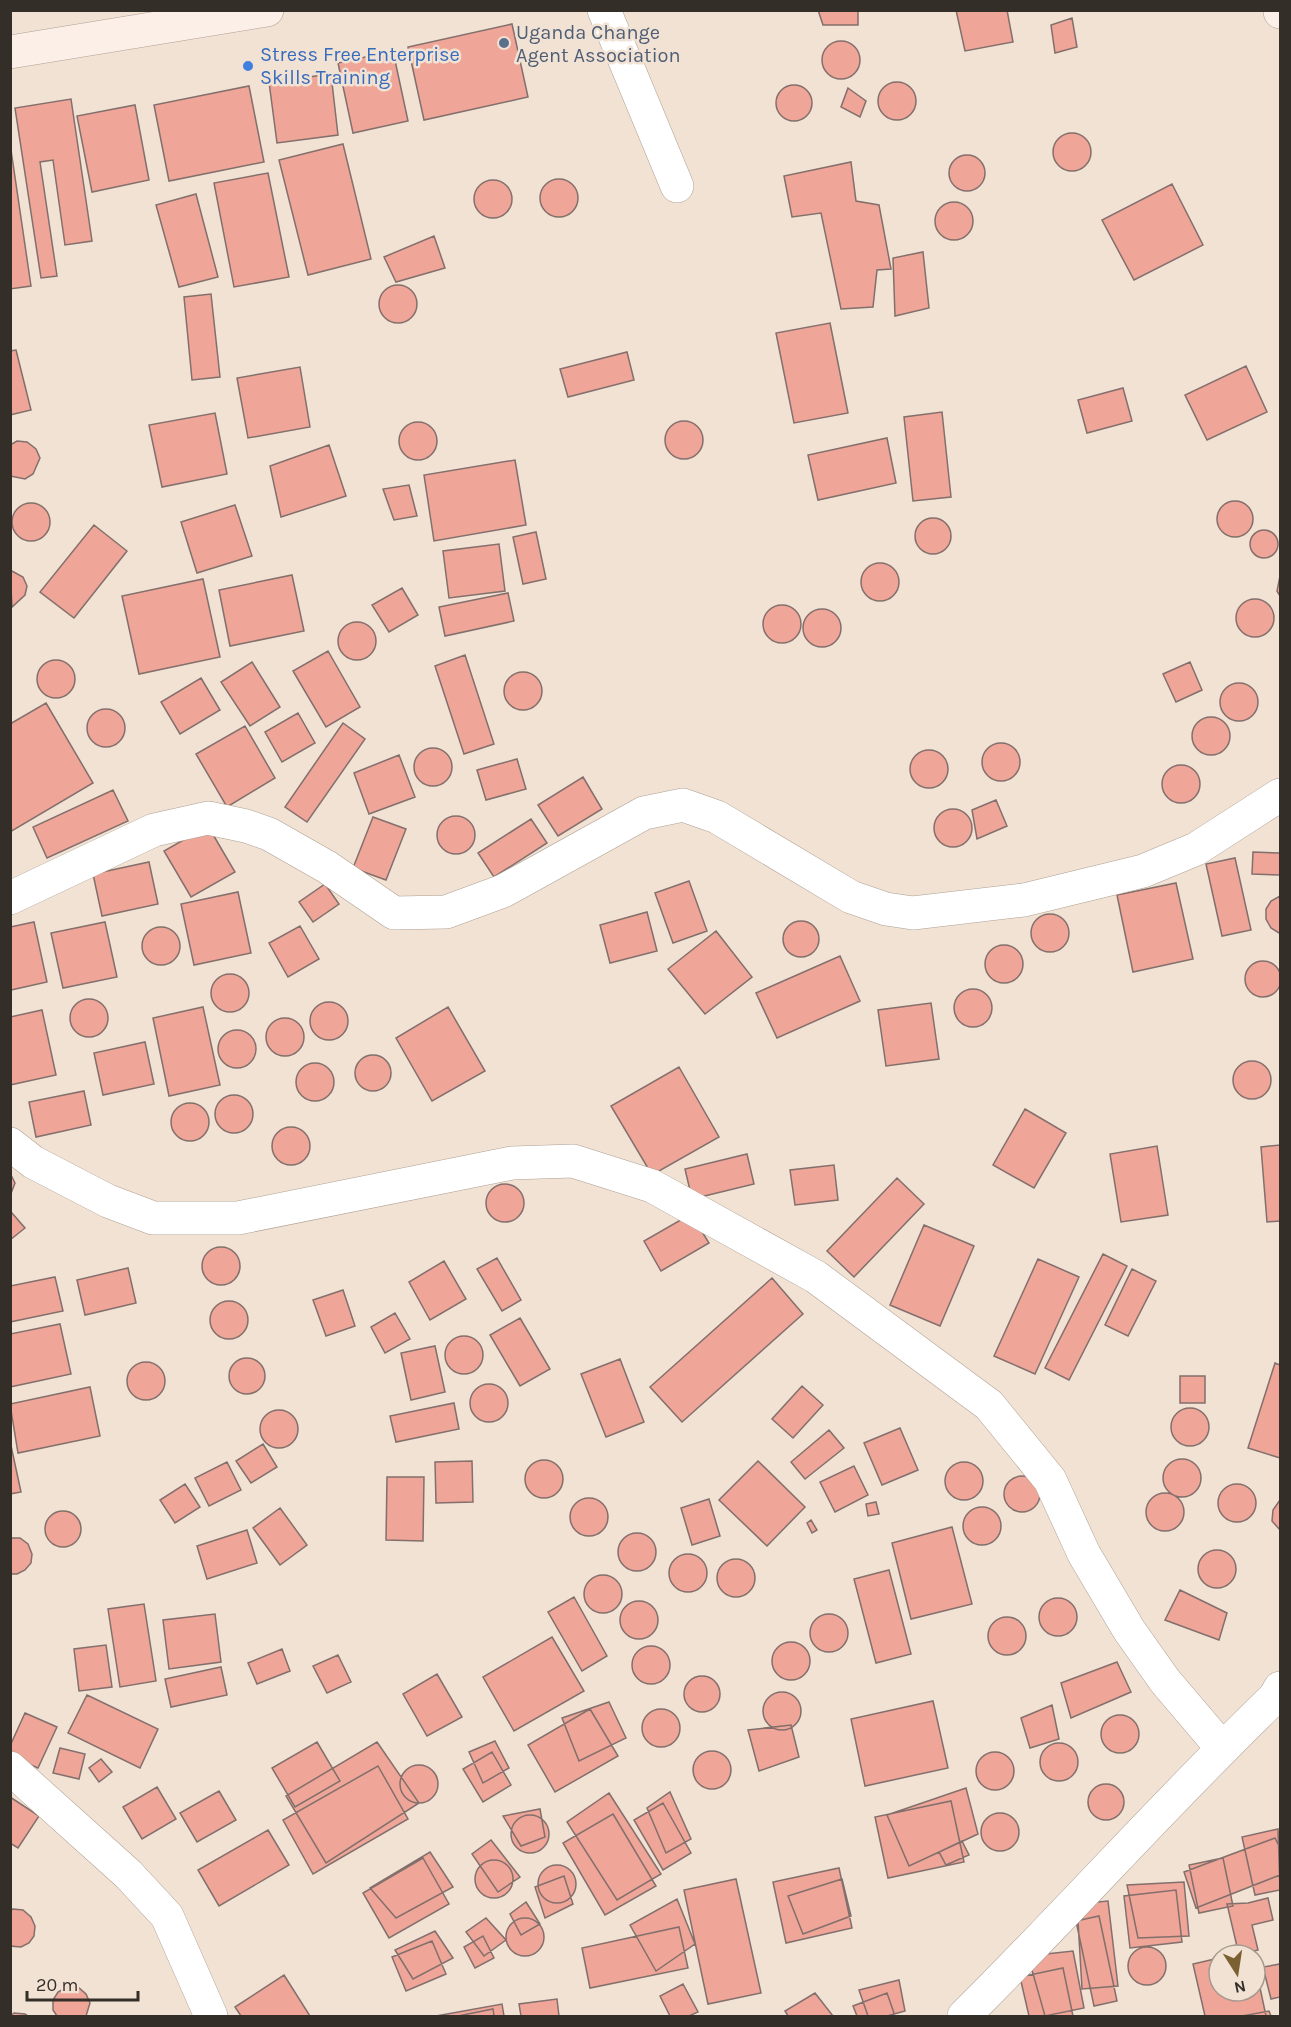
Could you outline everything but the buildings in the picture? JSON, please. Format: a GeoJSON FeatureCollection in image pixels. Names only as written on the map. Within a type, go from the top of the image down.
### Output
{"type":"FeatureCollection","features":[{"type":"Feature","properties":{"kind":"street"},"geometry":{"type":"LineString","coordinates":[[10,52],[267,10]]}},
{"type":"Feature","properties":{"kind":"street"},"geometry":{"type":"LineString","coordinates":[[604,10],[677,186]]}},
{"type":"Feature","properties":{"kind":"street"},"geometry":{"type":"LineString","coordinates":[[10,898],[154,830],[208,818],[269,834],[327,867],[394,913],[446,912],[503,891],[644,813],[683,804],[717,817],[851,897],[886,909],[913,912],[1024,900],[1143,871],[1196,849],[1281,795]]}},
{"type":"Feature","properties":{"kind":"street"},"geometry":{"type":"LineString","coordinates":[[10,1144],[33,1162],[108,1201],[153,1218],[238,1218],[512,1163],[573,1161],[652,1186],[816,1277],[989,1405],[1050,1480],[1084,1554],[1129,1630],[1165,1682],[1222,1748]]}},
{"type":"Feature","properties":{"kind":"street"},"geometry":{"type":"LineString","coordinates":[[964,2016],[1047,1935],[1222,1748],[1279,1699]]}},
{"type":"Feature","properties":{"kind":"street"},"geometry":{"type":"LineString","coordinates":[[10,1768],[128,1874],[167,1916],[211,2016]]}},
{"type":"Feature","properties":{"kind":"place","name":"Uganda Change Agent Association"},"geometry":{"type":"Point","coordinates":[504,43]}},
{"type":"Feature","properties":{"kind":"place","name":"Stress Free Enterprise Skills Training"},"geometry":{"type":"Point","coordinates":[248,66]}}]}
